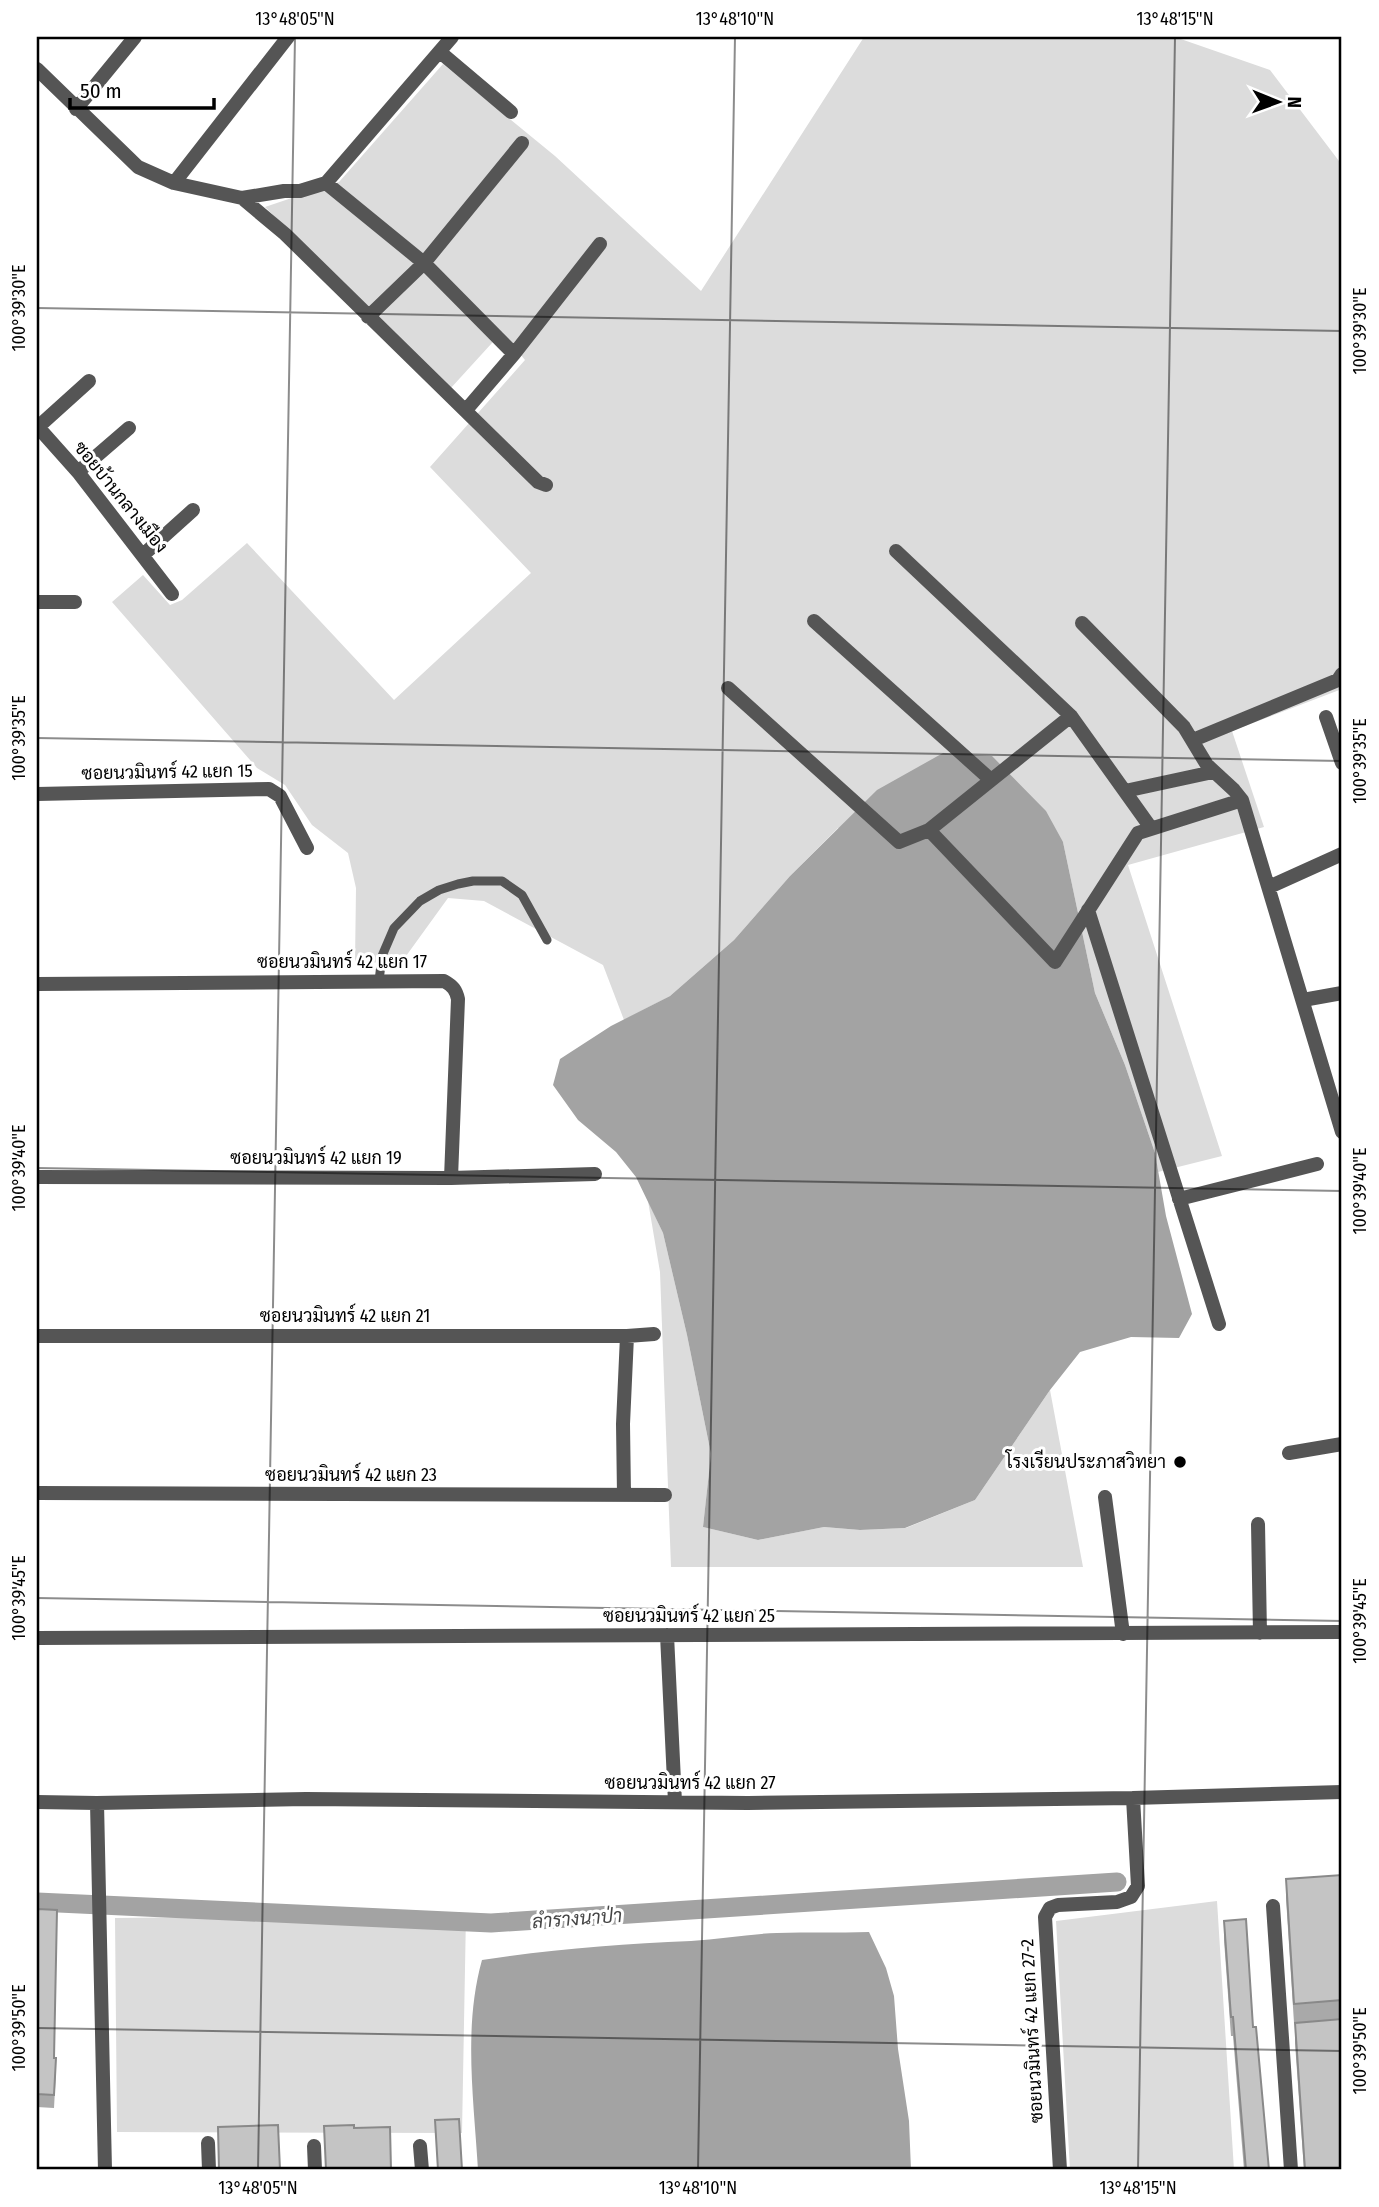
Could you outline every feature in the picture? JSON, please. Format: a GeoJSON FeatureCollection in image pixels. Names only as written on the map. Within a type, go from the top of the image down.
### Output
{"type":"FeatureCollection","features":[{"type":"Feature","properties":{"kind":"street"},"geometry":{"type":"LineString","coordinates":[[76,109],[135,37]]}},
{"type":"Feature","properties":{"kind":"street"},"geometry":{"type":"LineString","coordinates":[[174,183],[288,37]]}},
{"type":"Feature","properties":{"kind":"street"},"geometry":{"type":"LineString","coordinates":[[37,69],[138,167],[174,183],[242,198],[300,191],[326,183],[452,37]]}},
{"type":"Feature","properties":{"kind":"street"},"geometry":{"type":"LineString","coordinates":[[440,52],[511,112]]}},
{"type":"Feature","properties":{"kind":"street"},"geometry":{"type":"LineString","coordinates":[[368,317],[424,263],[522,143]]}},
{"type":"Feature","properties":{"kind":"street"},"geometry":{"type":"LineString","coordinates":[[326,183],[424,263],[514,354]]}},
{"type":"Feature","properties":{"kind":"street"},"geometry":{"type":"LineString","coordinates":[[242,198],[285,234],[538,482],[546,485]]}},
{"type":"Feature","properties":{"kind":"street"},"geometry":{"type":"LineString","coordinates":[[466,410],[514,354],[600,244]]}},
{"type":"Feature","properties":{"kind":"street"},"geometry":{"type":"LineString","coordinates":[[37,427],[89,381]]}},
{"type":"Feature","properties":{"kind":"street","name":"ซอยบ้านกลางเมือง"},"geometry":{"type":"LineString","coordinates":[[37,427],[78,472],[173,594]]}},
{"type":"Feature","properties":{"kind":"street"},"geometry":{"type":"LineString","coordinates":[[78,472],[130,428]]}},
{"type":"Feature","properties":{"kind":"street"},"geometry":{"type":"LineString","coordinates":[[143,555],[193,510]]}},
{"type":"Feature","properties":{"kind":"street"},"geometry":{"type":"LineString","coordinates":[[896,551],[1071,716],[1152,828]]}},
{"type":"Feature","properties":{"kind":"street"},"geometry":{"type":"LineString","coordinates":[[37,602],[75,601]]}},
{"type":"Feature","properties":{"kind":"street"},"geometry":{"type":"LineString","coordinates":[[814,621],[991,780]]}},
{"type":"Feature","properties":{"kind":"street"},"geometry":{"type":"LineString","coordinates":[[1082,623],[1184,727],[1207,765],[1242,800],[1342,1132]]}},
{"type":"Feature","properties":{"kind":"street"},"geometry":{"type":"LineString","coordinates":[[1193,740],[1338,680],[1342,674]]}},
{"type":"Feature","properties":{"kind":"street"},"geometry":{"type":"LineString","coordinates":[[728,688],[899,842],[929,830],[1071,716]]}},
{"type":"Feature","properties":{"kind":"street"},"geometry":{"type":"LineString","coordinates":[[1326,717],[1342,763]]}},
{"type":"Feature","properties":{"kind":"street"},"geometry":{"type":"LineString","coordinates":[[1125,791],[1213,772]]}},
{"type":"Feature","properties":{"kind":"street","name":"ซอยนวมินทร์ 42 แยก 15"},"geometry":{"type":"LineString","coordinates":[[37,794],[269,789],[280,796],[307,848]]}},
{"type":"Feature","properties":{"kind":"street"},"geometry":{"type":"LineString","coordinates":[[929,830],[1055,962],[1138,833],[1242,800]]}},
{"type":"Feature","properties":{"kind":"street"},"geometry":{"type":"LineString","coordinates":[[1269,887],[1342,854]]}},
{"type":"Feature","properties":{"kind":"street"},"geometry":{"type":"LineString","coordinates":[[1088,910],[1219,1324]]}},
{"type":"Feature","properties":{"kind":"street","name":"ซอยนวมินทร์ 42 แยก 17"},"geometry":{"type":"LineString","coordinates":[[37,984],[444,981],[456,991],[458,999],[451,1178]]}},
{"type":"Feature","properties":{"kind":"street"},"geometry":{"type":"LineString","coordinates":[[1303,1000],[1342,993]]}},
{"type":"Feature","properties":{"kind":"street"},"geometry":{"type":"LineString","coordinates":[[1179,1199],[1317,1164]]}},
{"type":"Feature","properties":{"kind":"street","name":"ซอยนวมินทร์ 42 แยก 19"},"geometry":{"type":"LineString","coordinates":[[37,1177],[451,1178],[595,1174]]}},
{"type":"Feature","properties":{"kind":"street","name":"ซอยนวมินทร์ 42 แยก 21"},"geometry":{"type":"LineString","coordinates":[[37,1336],[654,1334]]}},
{"type":"Feature","properties":{"kind":"street"},"geometry":{"type":"LineString","coordinates":[[624,1495],[623,1424],[627,1336]]}},
{"type":"Feature","properties":{"kind":"street"},"geometry":{"type":"LineString","coordinates":[[1289,1452],[1342,1444]]}},
{"type":"Feature","properties":{"kind":"street","name":"ซอยนวมินทร์ 42 แยก 23"},"geometry":{"type":"LineString","coordinates":[[37,1493],[665,1494]]}},
{"type":"Feature","properties":{"kind":"street"},"geometry":{"type":"LineString","coordinates":[[1105,1497],[1122,1633]]}},
{"type":"Feature","properties":{"kind":"street"},"geometry":{"type":"LineString","coordinates":[[1258,1524],[1260,1633]]}},
{"type":"Feature","properties":{"kind":"street","name":"ซอยนวมินทร์ 42 แยก 25"},"geometry":{"type":"LineString","coordinates":[[37,1638],[1342,1632]]}},
{"type":"Feature","properties":{"kind":"street"},"geometry":{"type":"LineString","coordinates":[[667,1636],[675,1802]]}},
{"type":"Feature","properties":{"kind":"street","name":"ซอยนวมินทร์ 42 แยก 27"},"geometry":{"type":"LineString","coordinates":[[37,1802],[306,1799],[748,1804],[1342,1792]]}},
{"type":"Feature","properties":{"kind":"street","name":"ซอยนวมินทร์ 42 แยก 27-2"},"geometry":{"type":"LineString","coordinates":[[1059,2170],[1045,1917],[1050,1908],[1058,1905],[1116,1902],[1131,1898],[1138,1886],[1133,1798]]}},
{"type":"Feature","properties":{"kind":"street"},"geometry":{"type":"LineString","coordinates":[[97,1803],[105,2170]]}},
{"type":"Feature","properties":{"kind":"street"},"geometry":{"type":"LineString","coordinates":[[1273,1906],[1288,2034],[1291,2170]]}},
{"type":"Feature","properties":{"kind":"street"},"geometry":{"type":"LineString","coordinates":[[208,2143],[208,2170]]}},
{"type":"Feature","properties":{"kind":"street"},"geometry":{"type":"LineString","coordinates":[[314,2146],[315,2170]]}},
{"type":"Feature","properties":{"kind":"street"},"geometry":{"type":"LineString","coordinates":[[420,2146],[422,2170]]}},
{"type":"Feature","properties":{"kind":"lane"},"geometry":{"type":"LineString","coordinates":[[379,981],[382,956],[394,929],[420,901],[439,890],[458,884],[502,881],[522,895],[547,940]]}},
{"type":"Feature","properties":{"kind":"shaded area"},"geometry":{"type":"Polygon","coordinates":[[[864,37],[1175,37],[1270,70],[1342,165],[1342,689],[1232,731],[1264,827],[1128,865],[1222,1156],[1158,1172],[1155,1153],[1125,1065],[1095,993],[1063,842],[838,828],[790,876],[734,940],[670,996],[624,1020],[603,965],[484,901],[448,898],[401,963],[355,962],[356,888],[348,853],[312,825],[285,785],[257,768],[112,602],[143,575],[170,605],[182,600],[247,543],[394,700],[531,573],[430,467],[525,360],[502,332],[450,389],[265,207],[339,182],[443,64],[555,156],[701,291],[864,37]]]}},
{"type":"Feature","properties":{"kind":"shaded area"},"geometry":{"type":"Polygon","coordinates":[[[943,753],[992,756],[1046,811],[1063,842],[1095,993],[1125,1065],[1155,1153],[1166,1216],[1192,1314],[1179,1338],[1131,1337],[1080,1352],[1050,1390],[975,1500],[905,1528],[860,1530],[824,1527],[758,1540],[703,1527],[711,1454],[663,1233],[636,1177],[616,1152],[578,1120],[553,1085],[560,1059],[611,1026],[670,996],[734,940],[790,876],[877,790],[943,753]]]}},
{"type":"Feature","properties":{"kind":"shaded area"},"geometry":{"type":"Polygon","coordinates":[[[648,1201],[663,1233],[711,1454],[703,1527],[758,1540],[824,1527],[860,1530],[906,1528],[975,1500],[1050,1390],[1083,1567],[671,1567],[660,1272],[648,1201]]]}},
{"type":"Feature","properties":{"kind":"shaded area"},"geometry":{"type":"Polygon","coordinates":[[[1217,1901],[1234,2170],[1070,2170],[1056,1921],[1217,1901]]]}},
{"type":"Feature","properties":{"kind":"shaded area"},"geometry":{"type":"Polygon","coordinates":[[[466,1914],[462,2133],[117,2132],[115,1918],[466,1914]]]}},
{"type":"Feature","properties":{"kind":"shaded area"},"geometry":{"type":"Polygon","coordinates":[[[869,1932],[886,1968],[894,1996],[898,2049],[909,2121],[911,2170],[478,2170],[471,2038],[476,1986],[482,1960],[586,1948],[766,1934],[869,1932]]]}},
{"type":"Feature","properties":{"kind":"building"},"geometry":{"type":"Polygon","coordinates":[[[1342,1875],[1342,2000],[1294,2004],[1286,1879],[1342,1875]]]}},
{"type":"Feature","properties":{"kind":"building"},"geometry":{"type":"Polygon","coordinates":[[[38,1909],[57,1910],[54,2095],[37,2094],[38,1909]]]}},
{"type":"Feature","properties":{"kind":"building"},"geometry":{"type":"Polygon","coordinates":[[[1246,1919],[1253,2027],[1256,2027],[1269,2170],[1246,2170],[1231,2017],[1224,1921],[1246,1919]]]}},
{"type":"Feature","properties":{"kind":"building"},"geometry":{"type":"Polygon","coordinates":[[[1342,2019],[1342,2170],[1305,2170],[1295,2023],[1342,2019]]]}},
{"type":"Feature","properties":{"kind":"building"},"geometry":{"type":"Polygon","coordinates":[[[459,2119],[462,2170],[438,2170],[435,2120],[459,2119]]]}},
{"type":"Feature","properties":{"kind":"building"},"geometry":{"type":"Polygon","coordinates":[[[278,2125],[280,2170],[219,2170],[218,2127],[278,2125]]]}},
{"type":"Feature","properties":{"kind":"building"},"geometry":{"type":"Polygon","coordinates":[[[354,2125],[354,2128],[390,2127],[391,2170],[326,2170],[324,2126],[354,2125]]]}},
{"type":"Feature","properties":{"kind":"waterway","name":"ลำรางนาป่า"},"geometry":{"type":"LineString","coordinates":[[37,1902],[491,1923],[1117,1882]]}},
{"type":"Feature","properties":{"kind":"place","name":"โรงเรียนประภาสวิทยา"},"geometry":{"type":"Point","coordinates":[1180,1462]}}]}
